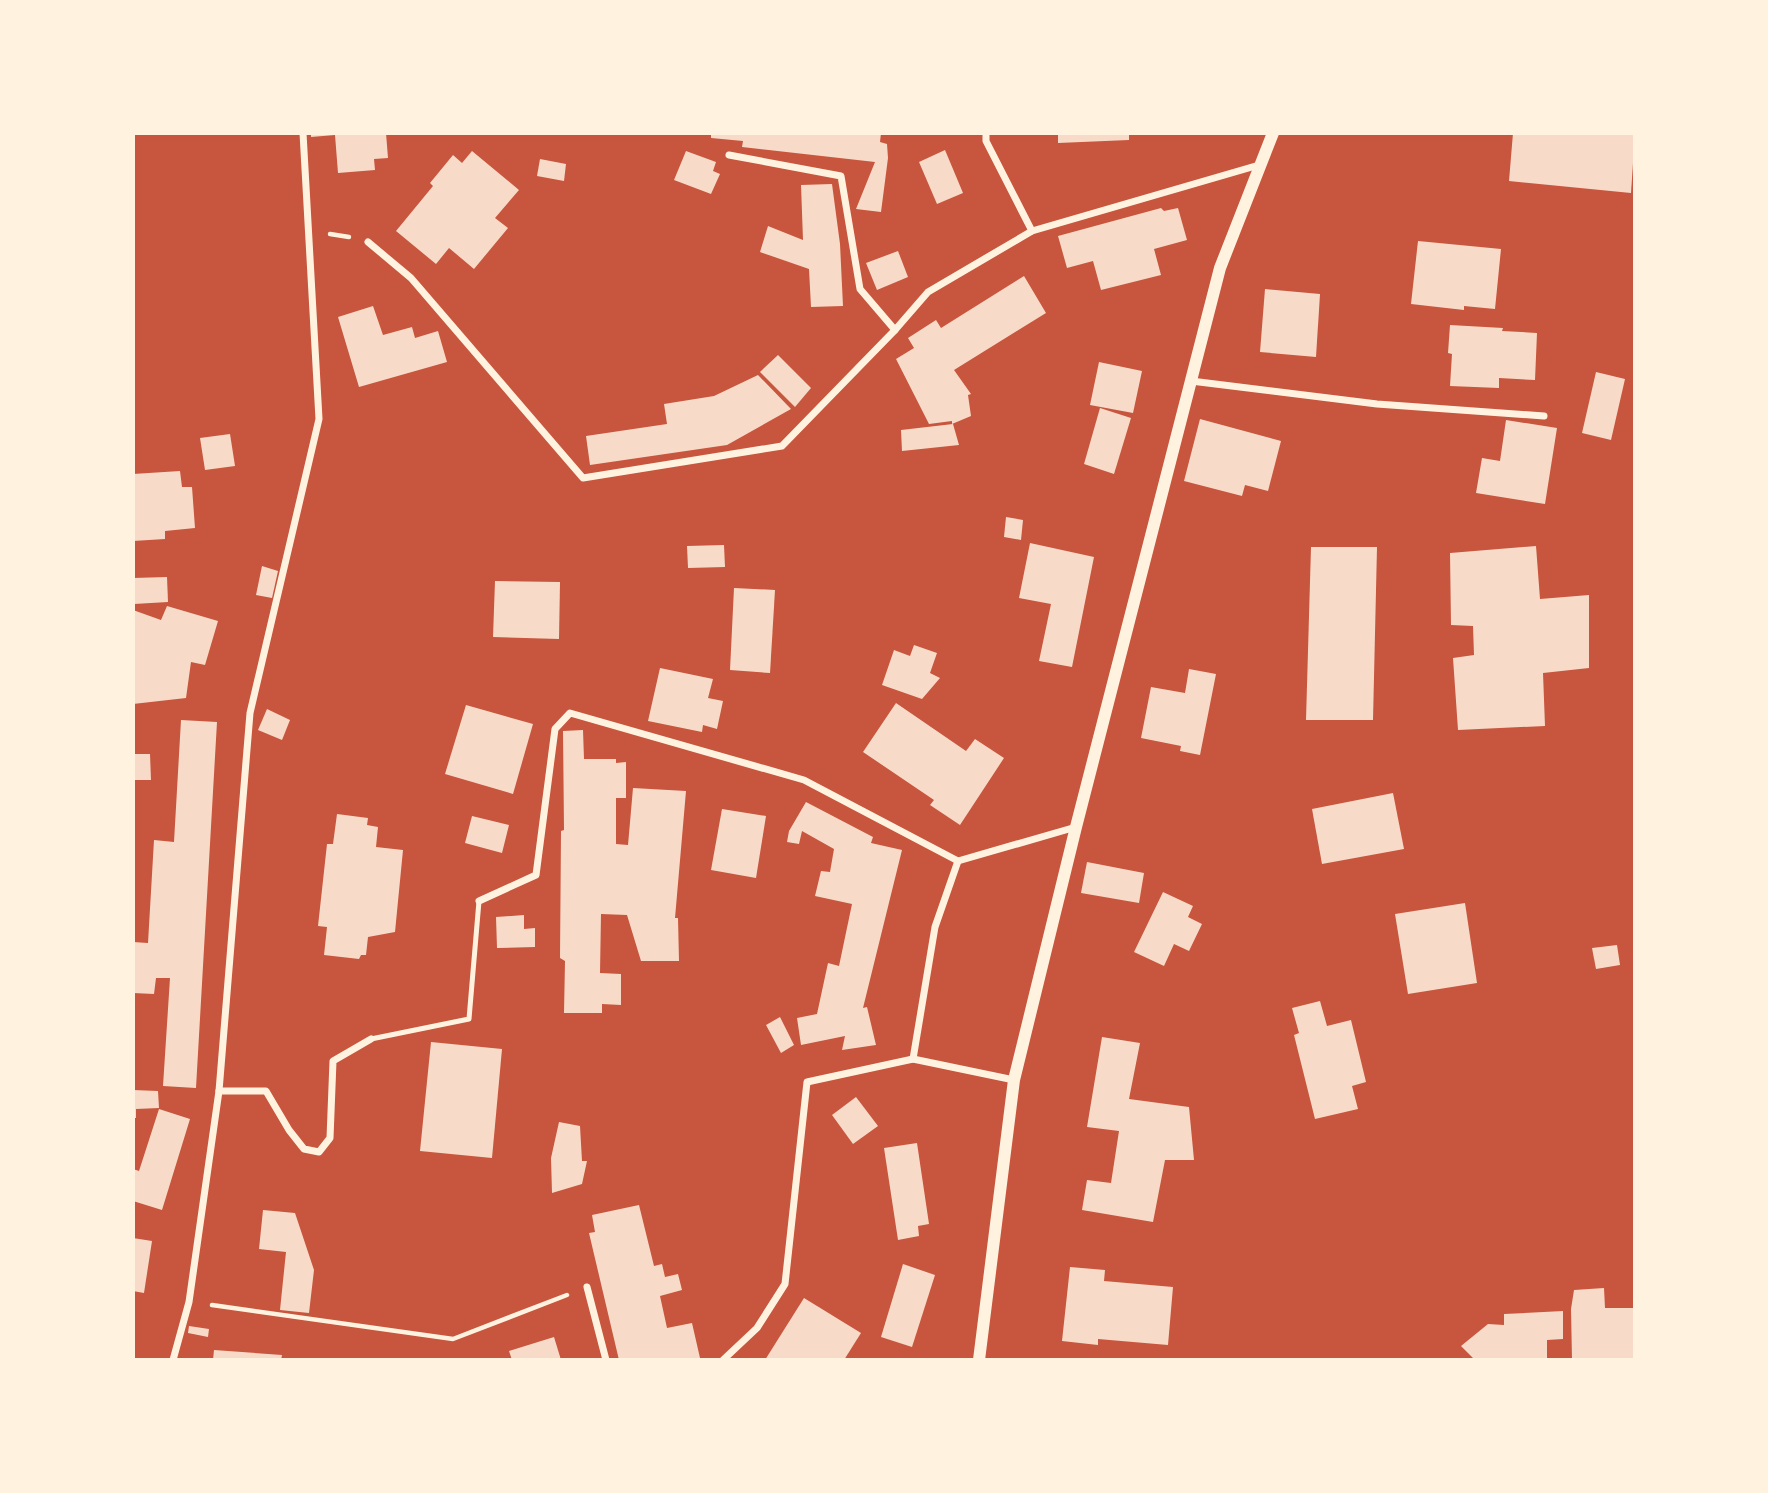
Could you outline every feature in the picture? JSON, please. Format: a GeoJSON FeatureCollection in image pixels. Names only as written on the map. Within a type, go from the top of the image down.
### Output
{"type":"FeatureCollection","features":[{"type":"Feature","properties":{"kind":"street"},"geometry":{"type":"LineString","coordinates":[[173,1360],[189,1302],[219,1091],[250,713],[319,419],[303,133]]}},
{"type":"Feature","properties":{"kind":"street"},"geometry":{"type":"LineString","coordinates":[[985,133],[986,141],[1032,231]]}},
{"type":"Feature","properties":{"kind":"street"},"geometry":{"type":"LineString","coordinates":[[979,1360],[1014,1080],[1076,827],[1220,268],[1272,133]]}},
{"type":"Feature","properties":{"kind":"street"},"geometry":{"type":"LineString","coordinates":[[729,155],[841,176],[860,289],[895,330]]}},
{"type":"Feature","properties":{"kind":"street"},"geometry":{"type":"LineString","coordinates":[[368,242],[411,278],[583,478],[782,446],[895,330],[928,292],[1032,231],[1259,165]]}},
{"type":"Feature","properties":{"kind":"street"},"geometry":{"type":"LineString","coordinates":[[1191,381],[1377,404],[1544,416]]}},
{"type":"Feature","properties":{"kind":"street"},"geometry":{"type":"LineString","coordinates":[[479,901],[536,875],[555,729],[570,713],[804,780],[958,861],[1076,827]]}},
{"type":"Feature","properties":{"kind":"street"},"geometry":{"type":"LineString","coordinates":[[913,1059],[934,927],[958,861]]}},
{"type":"Feature","properties":{"kind":"street"},"geometry":{"type":"LineString","coordinates":[[219,1091],[266,1091],[289,1130],[304,1149],[319,1152],[330,1138],[333,1061],[371,1039]]}},
{"type":"Feature","properties":{"kind":"street"},"geometry":{"type":"LineString","coordinates":[[723,1360],[757,1328],[785,1284],[807,1082],[913,1059],[1014,1080]]}},
{"type":"Feature","properties":{"kind":"street"},"geometry":{"type":"LineString","coordinates":[[587,1287],[606,1360]]}},
{"type":"Feature","properties":{"kind":"lane"},"geometry":{"type":"LineString","coordinates":[[371,1039],[469,1019],[479,901]]}},
{"type":"Feature","properties":{"kind":"path"},"geometry":{"type":"LineString","coordinates":[[308,230],[368,242]]}},
{"type":"Feature","properties":{"kind":"path"},"geometry":{"type":"LineString","coordinates":[[189,1302],[453,1339],[587,1287]]}},
{"type":"Feature","properties":{"kind":"building"},"geometry":{"type":"Polygon","coordinates":[[[311,133],[386,133],[388,158],[374,159],[375,170],[338,173],[335,135],[311,137],[311,133]]]}},
{"type":"Feature","properties":{"kind":"building"},"geometry":{"type":"Polygon","coordinates":[[[711,133],[881,133],[880,142],[887,144],[888,158],[881,212],[856,209],[875,162],[742,147],[743,141],[711,138],[711,133]]]}},
{"type":"Feature","properties":{"kind":"building"},"geometry":{"type":"Polygon","coordinates":[[[1058,133],[1129,133],[1129,140],[1058,143],[1058,133]]]}},
{"type":"Feature","properties":{"kind":"building"},"geometry":{"type":"Polygon","coordinates":[[[1513,133],[1635,133],[1631,193],[1509,181],[1513,133]]]}},
{"type":"Feature","properties":{"kind":"building"},"geometry":{"type":"Polygon","coordinates":[[[945,150],[963,193],[937,204],[919,162],[945,150]]]}},
{"type":"Feature","properties":{"kind":"building"},"geometry":{"type":"Polygon","coordinates":[[[472,151],[519,190],[495,218],[508,228],[474,269],[449,248],[436,264],[396,231],[433,186],[430,183],[453,155],[462,163],[472,151]]]}},
{"type":"Feature","properties":{"kind":"building"},"geometry":{"type":"Polygon","coordinates":[[[686,151],[716,162],[713,171],[720,174],[711,194],[674,180],[686,151]]]}},
{"type":"Feature","properties":{"kind":"building"},"geometry":{"type":"Polygon","coordinates":[[[540,159],[566,164],[564,181],[537,176],[540,159]]]}},
{"type":"Feature","properties":{"kind":"building"},"geometry":{"type":"Polygon","coordinates":[[[832,184],[840,244],[843,306],[811,307],[809,269],[760,252],[768,226],[803,240],[801,185],[832,184]]]}},
{"type":"Feature","properties":{"kind":"building"},"geometry":{"type":"Polygon","coordinates":[[[1161,208],[1164,211],[1178,208],[1187,240],[1154,249],[1161,275],[1101,290],[1093,261],[1067,268],[1058,236],[1161,208]]]}},
{"type":"Feature","properties":{"kind":"building"},"geometry":{"type":"Polygon","coordinates":[[[1418,241],[1501,249],[1495,309],[1464,306],[1464,310],[1411,304],[1418,241]]]}},
{"type":"Feature","properties":{"kind":"building"},"geometry":{"type":"Polygon","coordinates":[[[898,251],[908,277],[877,290],[866,263],[898,251]]]}},
{"type":"Feature","properties":{"kind":"building"},"geometry":{"type":"Polygon","coordinates":[[[1024,276],[1046,313],[954,370],[971,394],[968,395],[971,416],[952,424],[952,421],[929,424],[896,359],[914,348],[908,338],[936,320],[941,328],[1024,276]]]}},
{"type":"Feature","properties":{"kind":"building"},"geometry":{"type":"Polygon","coordinates":[[[1265,289],[1320,294],[1316,357],[1260,352],[1265,289]]]}},
{"type":"Feature","properties":{"kind":"building"},"geometry":{"type":"Polygon","coordinates":[[[373,306],[383,335],[412,327],[415,338],[438,331],[447,362],[359,387],[338,317],[373,306]]]}},
{"type":"Feature","properties":{"kind":"building"},"geometry":{"type":"Polygon","coordinates":[[[1450,325],[1537,333],[1535,380],[1499,378],[1499,388],[1450,386],[1450,325]]]}},
{"type":"Feature","properties":{"kind":"building"},"geometry":{"type":"Polygon","coordinates":[[[778,355],[811,388],[795,407],[760,372],[778,355]]]}},
{"type":"Feature","properties":{"kind":"building"},"geometry":{"type":"Polygon","coordinates":[[[1099,362],[1142,371],[1133,413],[1090,405],[1099,362]]]}},
{"type":"Feature","properties":{"kind":"building"},"geometry":{"type":"Polygon","coordinates":[[[1596,372],[1625,379],[1611,440],[1582,433],[1596,372]]]}},
{"type":"Feature","properties":{"kind":"building"},"geometry":{"type":"Polygon","coordinates":[[[758,375],[791,409],[727,445],[590,465],[586,436],[667,424],[664,404],[714,396],[758,375]]]}},
{"type":"Feature","properties":{"kind":"building"},"geometry":{"type":"Polygon","coordinates":[[[1100,408],[1131,418],[1114,474],[1084,464],[1100,408]]]}},
{"type":"Feature","properties":{"kind":"building"},"geometry":{"type":"Polygon","coordinates":[[[1200,419],[1281,441],[1268,491],[1245,485],[1242,496],[1184,481],[1200,419]]]}},
{"type":"Feature","properties":{"kind":"building"},"geometry":{"type":"Polygon","coordinates":[[[1506,420],[1557,428],[1545,504],[1476,493],[1482,458],[1500,461],[1506,420]]]}},
{"type":"Feature","properties":{"kind":"building"},"geometry":{"type":"Polygon","coordinates":[[[953,424],[959,445],[902,451],[901,430],[953,424]]]}},
{"type":"Feature","properties":{"kind":"building"},"geometry":{"type":"Polygon","coordinates":[[[230,434],[235,466],[205,470],[200,438],[230,434]]]}},
{"type":"Feature","properties":{"kind":"building"},"geometry":{"type":"Polygon","coordinates":[[[180,471],[182,487],[192,487],[195,528],[165,531],[165,539],[133,541],[133,474],[180,471]]]}},
{"type":"Feature","properties":{"kind":"building"},"geometry":{"type":"Polygon","coordinates":[[[1006,517],[1023,520],[1021,540],[1004,537],[1006,517]]]}},
{"type":"Feature","properties":{"kind":"building"},"geometry":{"type":"Polygon","coordinates":[[[1030,543],[1094,557],[1072,667],[1039,661],[1051,604],[1019,598],[1030,543]]]}},
{"type":"Feature","properties":{"kind":"building"},"geometry":{"type":"Polygon","coordinates":[[[724,545],[725,567],[688,568],[687,546],[724,545]]]}},
{"type":"Feature","properties":{"kind":"building"},"geometry":{"type":"Polygon","coordinates":[[[1536,546],[1540,599],[1589,595],[1589,668],[1543,673],[1545,726],[1458,730],[1453,658],[1474,655],[1473,626],[1451,625],[1450,553],[1536,546]]]}},
{"type":"Feature","properties":{"kind":"building"},"geometry":{"type":"Polygon","coordinates":[[[1311,547],[1377,547],[1373,720],[1306,720],[1311,547]]]}},
{"type":"Feature","properties":{"kind":"building"},"geometry":{"type":"Polygon","coordinates":[[[262,566],[278,571],[272,598],[256,595],[262,566]]]}},
{"type":"Feature","properties":{"kind":"building"},"geometry":{"type":"Polygon","coordinates":[[[167,577],[168,602],[134,604],[133,578],[167,577]]]}},
{"type":"Feature","properties":{"kind":"building"},"geometry":{"type":"Polygon","coordinates":[[[495,581],[560,582],[559,639],[493,637],[495,581]]]}},
{"type":"Feature","properties":{"kind":"building"},"geometry":{"type":"Polygon","coordinates":[[[734,588],[775,590],[770,673],[730,670],[734,588]]]}},
{"type":"Feature","properties":{"kind":"building"},"geometry":{"type":"Polygon","coordinates":[[[167,606],[218,621],[205,665],[191,662],[186,698],[133,704],[133,610],[161,620],[167,606]]]}},
{"type":"Feature","properties":{"kind":"building"},"geometry":{"type":"Polygon","coordinates":[[[914,645],[937,653],[930,673],[940,678],[922,699],[882,685],[894,650],[910,656],[914,645]]]}},
{"type":"Feature","properties":{"kind":"building"},"geometry":{"type":"Polygon","coordinates":[[[660,668],[713,679],[708,698],[723,701],[717,729],[703,725],[702,732],[648,721],[660,668]]]}},
{"type":"Feature","properties":{"kind":"building"},"geometry":{"type":"Polygon","coordinates":[[[1189,669],[1216,674],[1200,755],[1180,751],[1181,746],[1141,738],[1151,687],[1185,693],[1189,669]]]}},
{"type":"Feature","properties":{"kind":"building"},"geometry":{"type":"Polygon","coordinates":[[[896,703],[966,751],[975,739],[1004,758],[960,825],[930,805],[934,800],[863,752],[896,703]]]}},
{"type":"Feature","properties":{"kind":"building"},"geometry":{"type":"Polygon","coordinates":[[[466,705],[533,724],[513,794],[445,774],[466,705]]]}},
{"type":"Feature","properties":{"kind":"building"},"geometry":{"type":"Polygon","coordinates":[[[267,709],[290,720],[282,740],[258,730],[267,709]]]}},
{"type":"Feature","properties":{"kind":"building"},"geometry":{"type":"Polygon","coordinates":[[[181,720],[217,722],[196,1088],[163,1086],[170,978],[156,978],[154,994],[133,993],[133,942],[148,943],[154,840],[174,842],[181,720]]]}},
{"type":"Feature","properties":{"kind":"building"},"geometry":{"type":"Polygon","coordinates":[[[583,730],[584,759],[616,759],[616,763],[626,762],[626,798],[616,798],[616,844],[628,845],[633,788],[686,791],[675,918],[678,918],[679,961],[641,961],[627,915],[601,914],[600,973],[621,974],[621,1005],[602,1004],[602,1013],[564,1013],[565,961],[560,958],[561,831],[564,830],[563,731],[583,730]]]}},
{"type":"Feature","properties":{"kind":"building"},"geometry":{"type":"Polygon","coordinates":[[[133,754],[150,754],[151,780],[133,780],[133,754]]]}},
{"type":"Feature","properties":{"kind":"building"},"geometry":{"type":"Polygon","coordinates":[[[1393,793],[1404,849],[1322,864],[1312,809],[1393,793]]]}},
{"type":"Feature","properties":{"kind":"building"},"geometry":{"type":"Polygon","coordinates":[[[806,802],[873,837],[871,843],[902,850],[863,1008],[867,1007],[876,1045],[842,1050],[845,1036],[801,1045],[797,1018],[817,1014],[828,963],[839,966],[852,904],[815,896],[821,871],[830,872],[834,849],[802,831],[799,844],[787,842],[789,831],[806,802]]]}},
{"type":"Feature","properties":{"kind":"building"},"geometry":{"type":"Polygon","coordinates":[[[722,809],[766,816],[756,878],[711,870],[722,809]]]}},
{"type":"Feature","properties":{"kind":"building"},"geometry":{"type":"Polygon","coordinates":[[[337,814],[368,818],[367,825],[378,827],[376,847],[403,850],[395,932],[368,937],[366,955],[361,955],[359,959],[324,955],[327,927],[318,926],[327,844],[333,844],[337,814]]]}},
{"type":"Feature","properties":{"kind":"building"},"geometry":{"type":"Polygon","coordinates":[[[472,816],[509,825],[502,853],[465,843],[472,816]]]}},
{"type":"Feature","properties":{"kind":"building"},"geometry":{"type":"Polygon","coordinates":[[[1087,862],[1144,873],[1139,903],[1081,893],[1087,862]]]}},
{"type":"Feature","properties":{"kind":"building"},"geometry":{"type":"Polygon","coordinates":[[[1163,892],[1193,906],[1188,917],[1202,924],[1189,951],[1174,944],[1164,966],[1134,952],[1163,892]]]}},
{"type":"Feature","properties":{"kind":"building"},"geometry":{"type":"Polygon","coordinates":[[[1465,903],[1477,983],[1408,994],[1395,914],[1465,903]]]}},
{"type":"Feature","properties":{"kind":"building"},"geometry":{"type":"Polygon","coordinates":[[[524,915],[524,929],[535,928],[535,947],[497,948],[496,917],[524,915]]]}},
{"type":"Feature","properties":{"kind":"building"},"geometry":{"type":"Polygon","coordinates":[[[1617,945],[1620,965],[1596,969],[1592,948],[1617,945]]]}},
{"type":"Feature","properties":{"kind":"building"},"geometry":{"type":"Polygon","coordinates":[[[1320,1001],[1327,1026],[1351,1020],[1366,1082],[1352,1086],[1358,1109],[1315,1119],[1294,1035],[1299,1033],[1292,1008],[1320,1001]]]}},
{"type":"Feature","properties":{"kind":"building"},"geometry":{"type":"Polygon","coordinates":[[[780,1017],[794,1045],[781,1053],[766,1025],[780,1017]]]}},
{"type":"Feature","properties":{"kind":"building"},"geometry":{"type":"Polygon","coordinates":[[[1102,1037],[1140,1043],[1129,1099],[1189,1107],[1194,1160],[1165,1160],[1153,1222],[1082,1210],[1087,1180],[1111,1183],[1119,1131],[1087,1127],[1102,1037]]]}},
{"type":"Feature","properties":{"kind":"building"},"geometry":{"type":"Polygon","coordinates":[[[431,1042],[502,1049],[492,1158],[420,1151],[431,1042]]]}},
{"type":"Feature","properties":{"kind":"building"},"geometry":{"type":"Polygon","coordinates":[[[133,1090],[158,1091],[159,1108],[136,1109],[136,1118],[133,1118],[133,1090]]]}},
{"type":"Feature","properties":{"kind":"building"},"geometry":{"type":"Polygon","coordinates":[[[856,1097],[878,1126],[853,1144],[832,1115],[856,1097]]]}},
{"type":"Feature","properties":{"kind":"building"},"geometry":{"type":"Polygon","coordinates":[[[159,1109],[190,1119],[162,1210],[133,1201],[133,1169],[139,1171],[159,1109]]]}},
{"type":"Feature","properties":{"kind":"building"},"geometry":{"type":"Polygon","coordinates":[[[559,1122],[580,1126],[582,1161],[587,1161],[582,1184],[552,1193],[551,1158],[559,1122]]]}},
{"type":"Feature","properties":{"kind":"building"},"geometry":{"type":"Polygon","coordinates":[[[917,1143],[929,1224],[918,1226],[919,1236],[898,1240],[884,1148],[917,1143]]]}},
{"type":"Feature","properties":{"kind":"building"},"geometry":{"type":"Polygon","coordinates":[[[639,1205],[654,1266],[662,1264],[665,1277],[678,1274],[682,1290],[660,1296],[667,1328],[692,1323],[700,1358],[619,1360],[589,1233],[595,1232],[592,1215],[639,1205]]]}},
{"type":"Feature","properties":{"kind":"building"},"geometry":{"type":"Polygon","coordinates":[[[263,1210],[295,1213],[314,1270],[309,1313],[280,1310],[286,1252],[259,1249],[263,1210]]]}},
{"type":"Feature","properties":{"kind":"building"},"geometry":{"type":"Polygon","coordinates":[[[133,1238],[152,1241],[144,1293],[133,1291],[133,1238]]]}},
{"type":"Feature","properties":{"kind":"building"},"geometry":{"type":"Polygon","coordinates":[[[903,1264],[935,1275],[912,1347],[881,1337],[903,1264]]]}},
{"type":"Feature","properties":{"kind":"building"},"geometry":{"type":"Polygon","coordinates":[[[1070,1267],[1105,1270],[1104,1281],[1173,1287],[1168,1345],[1098,1339],[1098,1345],[1062,1341],[1070,1267]]]}},
{"type":"Feature","properties":{"kind":"building"},"geometry":{"type":"Polygon","coordinates":[[[1604,1288],[1605,1308],[1635,1308],[1635,1360],[1572,1360],[1571,1309],[1574,1290],[1604,1288]]]}},
{"type":"Feature","properties":{"kind":"building"},"geometry":{"type":"Polygon","coordinates":[[[804,1298],[861,1333],[844,1360],[765,1360],[804,1298]]]}},
{"type":"Feature","properties":{"kind":"building"},"geometry":{"type":"Polygon","coordinates":[[[1563,1311],[1563,1339],[1547,1340],[1547,1360],[1475,1360],[1461,1346],[1488,1324],[1504,1325],[1504,1314],[1563,1311]]]}},
{"type":"Feature","properties":{"kind":"building"},"geometry":{"type":"Polygon","coordinates":[[[189,1326],[209,1329],[208,1337],[188,1333],[189,1326]]]}},
{"type":"Feature","properties":{"kind":"building"},"geometry":{"type":"Polygon","coordinates":[[[554,1337],[561,1360],[512,1360],[509,1351],[554,1337]]]}},
{"type":"Feature","properties":{"kind":"building"},"geometry":{"type":"Polygon","coordinates":[[[214,1350],[282,1355],[281,1360],[213,1360],[214,1350]]]}}]}
